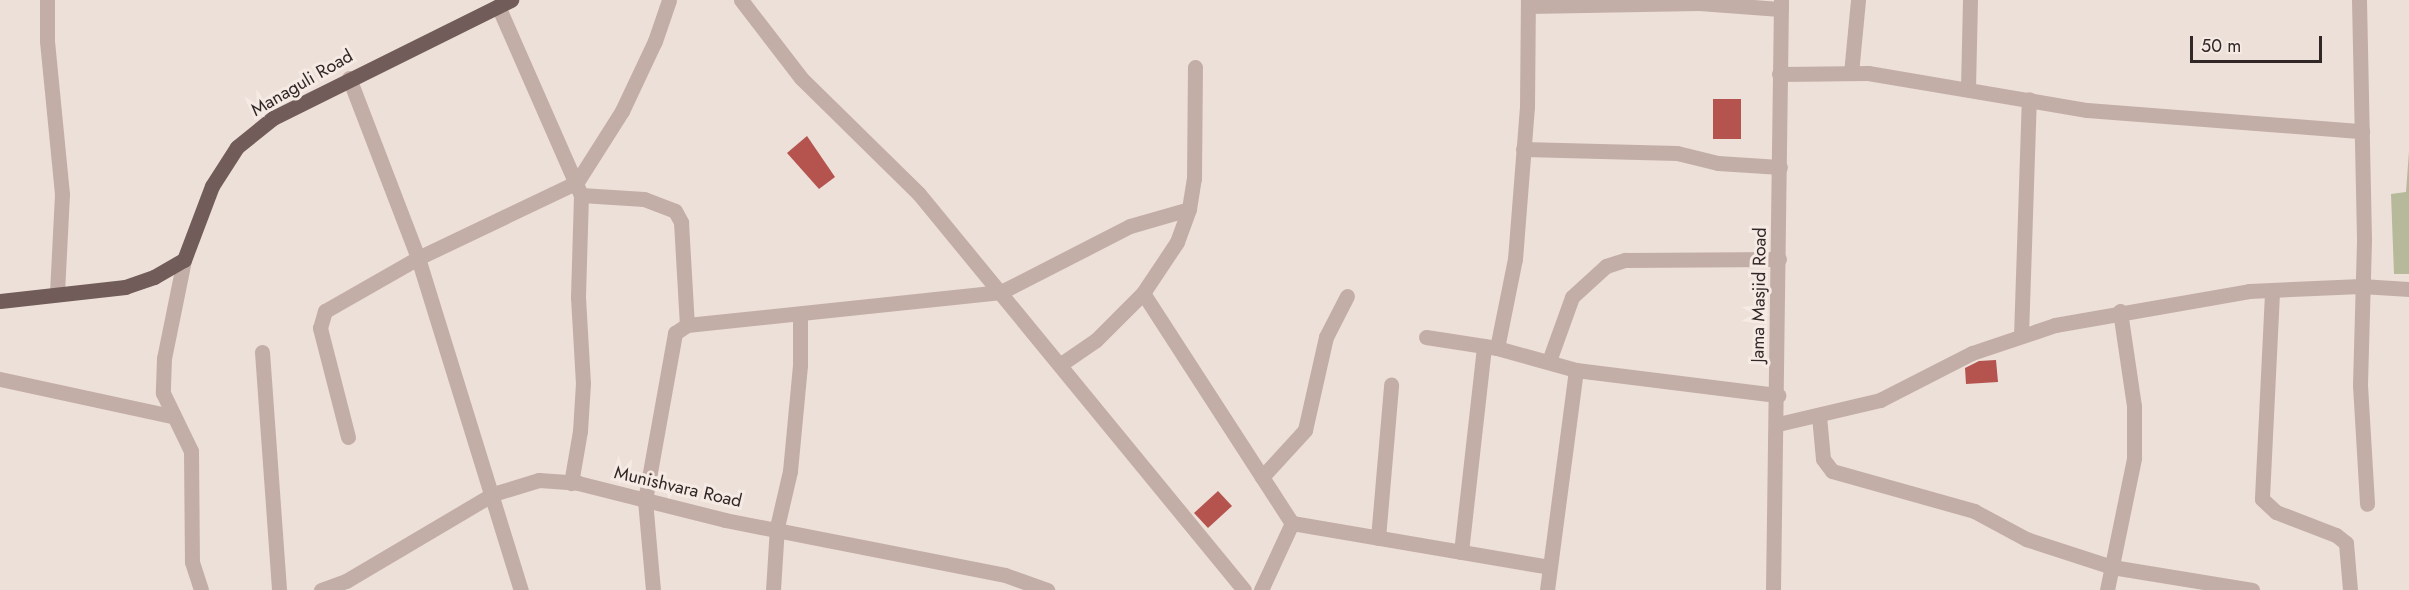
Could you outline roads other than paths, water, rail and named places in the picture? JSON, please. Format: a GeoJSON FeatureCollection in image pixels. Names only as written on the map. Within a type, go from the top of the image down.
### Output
{"type":"FeatureCollection","features":[{"type":"Feature","properties":{"kind":"main road","name":"Managuli Road"},"geometry":{"type":"LineString","coordinates":[[184,260],[212,186],[237,147],[273,118],[349,78],[505,3]]}},
{"type":"Feature","properties":{"kind":"main road"},"geometry":{"type":"LineString","coordinates":[[0,301],[125,287],[154,277],[184,260]]}},
{"type":"Feature","properties":{"kind":"street"},"geometry":{"type":"LineString","coordinates":[[47,0],[47,41],[62,195],[57,294]]}},
{"type":"Feature","properties":{"kind":"street"},"geometry":{"type":"LineString","coordinates":[[579,189],[622,111],[655,41],[669,0]]}},
{"type":"Feature","properties":{"kind":"street"},"geometry":{"type":"LineString","coordinates":[[741,0],[801,78],[920,194],[1244,590]]}},
{"type":"Feature","properties":{"kind":"street"},"geometry":{"type":"LineString","coordinates":[[1851,74],[1858,0]]}},
{"type":"Feature","properties":{"kind":"street"},"geometry":{"type":"LineString","coordinates":[[1968,88],[1970,0]]}},
{"type":"Feature","properties":{"kind":"street"},"geometry":{"type":"LineString","coordinates":[[2359,0],[2364,241],[2361,286],[2367,504]]}},
{"type":"Feature","properties":{"kind":"street"},"geometry":{"type":"LineString","coordinates":[[1461,552],[1491,347],[1515,259],[1523,149],[1528,3],[1699,1],[1781,4]]}},
{"type":"Feature","properties":{"kind":"street"},"geometry":{"type":"LineString","coordinates":[[505,3],[579,189],[578,297],[582,393],[571,483]]}},
{"type":"Feature","properties":{"kind":"street","name":"Jama Masjid Road"},"geometry":{"type":"LineString","coordinates":[[1773,590],[1778,424],[1781,4]]}},
{"type":"Feature","properties":{"kind":"street"},"geometry":{"type":"LineString","coordinates":[[1061,364],[1096,340],[1143,293],[1177,242],[1189,209],[1194,179],[1195,67]]}},
{"type":"Feature","properties":{"kind":"street"},"geometry":{"type":"LineString","coordinates":[[1779,74],[1851,74],[1968,88],[2098,111],[2362,131]]}},
{"type":"Feature","properties":{"kind":"street"},"geometry":{"type":"LineString","coordinates":[[349,78],[418,258],[521,590]]}},
{"type":"Feature","properties":{"kind":"street"},"geometry":{"type":"LineString","coordinates":[[2021,336],[2029,99]]}},
{"type":"Feature","properties":{"kind":"street"},"geometry":{"type":"LineString","coordinates":[[1523,149],[1677,153],[1718,163],[1780,167]]}},
{"type":"Feature","properties":{"kind":"street"},"geometry":{"type":"LineString","coordinates":[[348,437],[320,318],[338,302],[418,258],[579,189],[644,200],[675,211],[681,222],[687,325]]}},
{"type":"Feature","properties":{"kind":"street"},"geometry":{"type":"LineString","coordinates":[[653,590],[645,500],[675,333],[687,325],[800,315],[1001,292],[1130,226],[1189,209]]}},
{"type":"Feature","properties":{"kind":"street"},"geometry":{"type":"LineString","coordinates":[[184,260],[165,358],[163,393],[171,416],[186,435],[190,451],[192,562],[201,590]]}},
{"type":"Feature","properties":{"kind":"street"},"geometry":{"type":"LineString","coordinates":[[1549,361],[1572,297],[1606,266],[1625,260],[1779,260]]}},
{"type":"Feature","properties":{"kind":"street"},"geometry":{"type":"LineString","coordinates":[[1778,424],[1880,400],[1972,353],[2021,336],[2120,311],[2249,291],[2272,293],[2361,286],[2409,289]]}},
{"type":"Feature","properties":{"kind":"street"},"geometry":{"type":"LineString","coordinates":[[1143,293],[1292,524],[1549,567]]}},
{"type":"Feature","properties":{"kind":"street"},"geometry":{"type":"LineString","coordinates":[[2272,293],[2262,499],[2276,512],[2337,535],[2346,543],[2350,590]]}},
{"type":"Feature","properties":{"kind":"street"},"geometry":{"type":"LineString","coordinates":[[1262,477],[1305,430],[1326,337],[1347,297]]}},
{"type":"Feature","properties":{"kind":"street"},"geometry":{"type":"LineString","coordinates":[[2107,590],[2134,458],[2134,406],[2120,311]]}},
{"type":"Feature","properties":{"kind":"street"},"geometry":{"type":"LineString","coordinates":[[773,590],[777,527],[790,471],[800,365],[800,315]]}},
{"type":"Feature","properties":{"kind":"street"},"geometry":{"type":"LineString","coordinates":[[1426,337],[1491,347],[1576,370],[1778,394]]}},
{"type":"Feature","properties":{"kind":"street"},"geometry":{"type":"LineString","coordinates":[[262,352],[279,590]]}},
{"type":"Feature","properties":{"kind":"street"},"geometry":{"type":"LineString","coordinates":[[1547,590],[1576,370]]}},
{"type":"Feature","properties":{"kind":"street"},"geometry":{"type":"LineString","coordinates":[[0,379],[171,416]]}},
{"type":"Feature","properties":{"kind":"street"},"geometry":{"type":"LineString","coordinates":[[1378,538],[1392,385]]}},
{"type":"Feature","properties":{"kind":"street"},"geometry":{"type":"LineString","coordinates":[[1819,416],[1823,459],[1832,471],[1974,511],[2026,539],[2112,567],[2253,590]]}},
{"type":"Feature","properties":{"kind":"street","name":"Munishvara Road"},"geometry":{"type":"LineString","coordinates":[[321,590],[348,585],[493,494],[539,480],[571,483],[725,520],[777,527],[1005,574],[1047,590]]}},
{"type":"Feature","properties":{"kind":"street"},"geometry":{"type":"LineString","coordinates":[[1261,590],[1292,524]]}}]}
